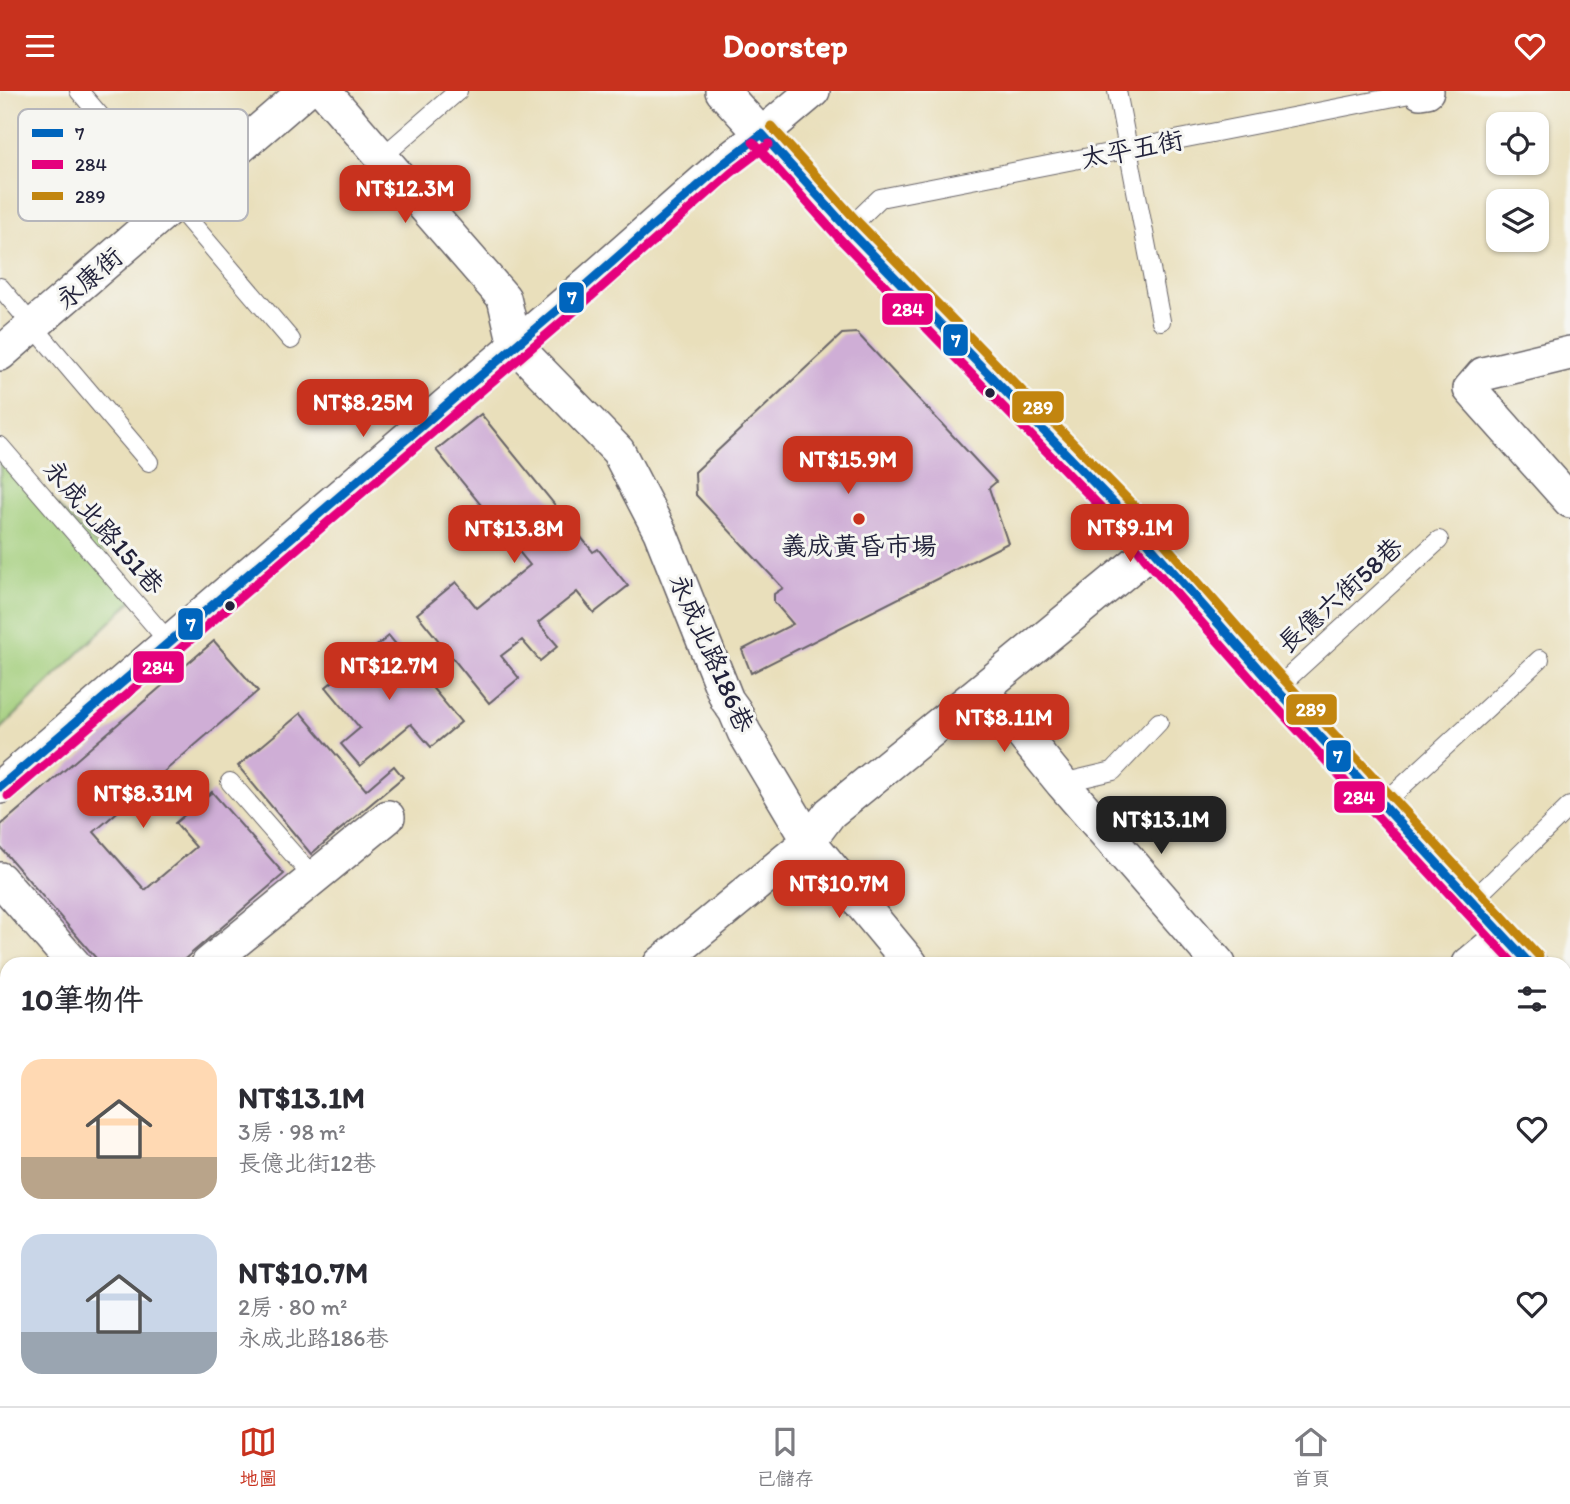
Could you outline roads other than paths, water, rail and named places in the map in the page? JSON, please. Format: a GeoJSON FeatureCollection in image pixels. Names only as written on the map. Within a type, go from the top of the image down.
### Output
{"type":"FeatureCollection","features":[{"type":"Feature","properties":{"kind":"street","name":"永康街"},"geometry":{"type":"LineString","coordinates":[[248,140],[305,91]]}},
{"type":"Feature","properties":{"kind":"street"},"geometry":{"type":"LineString","coordinates":[[324,91],[503,298],[515,345]]}},
{"type":"Feature","properties":{"kind":"street"},"geometry":{"type":"LineString","coordinates":[[722,91],[848,229],[1133,523],[1276,688],[1524,957]]}},
{"type":"Feature","properties":{"kind":"street"},"geometry":{"type":"LineString","coordinates":[[0,787],[580,290],[723,164],[813,91]]}},
{"type":"Feature","properties":{"kind":"street","name":"永康街"},"geometry":{"type":"LineString","coordinates":[[0,354],[154,221]]}},
{"type":"Feature","properties":{"kind":"street","name":"永成北路186巷"},"geometry":{"type":"LineString","coordinates":[[515,345],[618,451],[660,532],[726,700],[735,711],[744,732],[809,841],[905,957]]}},
{"type":"Feature","properties":{"kind":"street"},"geometry":{"type":"LineString","coordinates":[[1570,353],[1483,374],[1470,389],[1570,501]]}},
{"type":"Feature","properties":{"kind":"street"},"geometry":{"type":"LineString","coordinates":[[668,957],[809,841],[830,813],[1153,549]]}},
{"type":"Feature","properties":{"kind":"street"},"geometry":{"type":"LineString","coordinates":[[979,692],[1005,713],[1213,957]]}},
{"type":"Feature","properties":{"kind":"street"},"geometry":{"type":"LineString","coordinates":[[216,957],[388,817]]}},
{"type":"Feature","properties":{"kind":"street"},"geometry":{"type":"LineString","coordinates":[[0,879],[68,957]]}},
{"type":"Feature","properties":{"kind":"street"},"geometry":{"type":"LineString","coordinates":[[1477,957],[1504,935]]}},
{"type":"Feature","properties":{"kind":"lane"},"geometry":{"type":"LineString","coordinates":[[79,91],[94,109]]}},
{"type":"Feature","properties":{"kind":"lane"},"geometry":{"type":"LineString","coordinates":[[382,157],[458,91]]}},
{"type":"Feature","properties":{"kind":"lane"},"geometry":{"type":"LineString","coordinates":[[1117,91],[1161,321]]}},
{"type":"Feature","properties":{"kind":"lane","name":"太平五街"},"geometry":{"type":"LineString","coordinates":[[848,229],[880,198],[1423,91]]}},
{"type":"Feature","properties":{"kind":"lane"},"geometry":{"type":"LineString","coordinates":[[189,221],[291,340]]}},
{"type":"Feature","properties":{"kind":"lane"},"geometry":{"type":"LineString","coordinates":[[0,288],[149,462]]}},
{"type":"Feature","properties":{"kind":"lane","name":"永成北路151巷"},"geometry":{"type":"LineString","coordinates":[[0,446],[169,642]]}},
{"type":"Feature","properties":{"kind":"lane","name":"長億六街58巷"},"geometry":{"type":"LineString","coordinates":[[1276,688],[1439,540]]}},
{"type":"Feature","properties":{"kind":"lane"},"geometry":{"type":"LineString","coordinates":[[1383,804],[1540,659]]}},
{"type":"Feature","properties":{"kind":"lane"},"geometry":{"type":"LineString","coordinates":[[1062,783],[1113,771],[1159,722]]}},
{"type":"Feature","properties":{"kind":"lane"},"geometry":{"type":"LineString","coordinates":[[230,782],[313,877]]}},
{"type":"Feature","properties":{"kind":"lane"},"geometry":{"type":"LineString","coordinates":[[1473,900],[1570,806]]}},
{"type":"Feature","properties":{"kind":"place","name":"義成黃昏市場"},"geometry":{"type":"Point","coordinates":[859,519]}}]}
